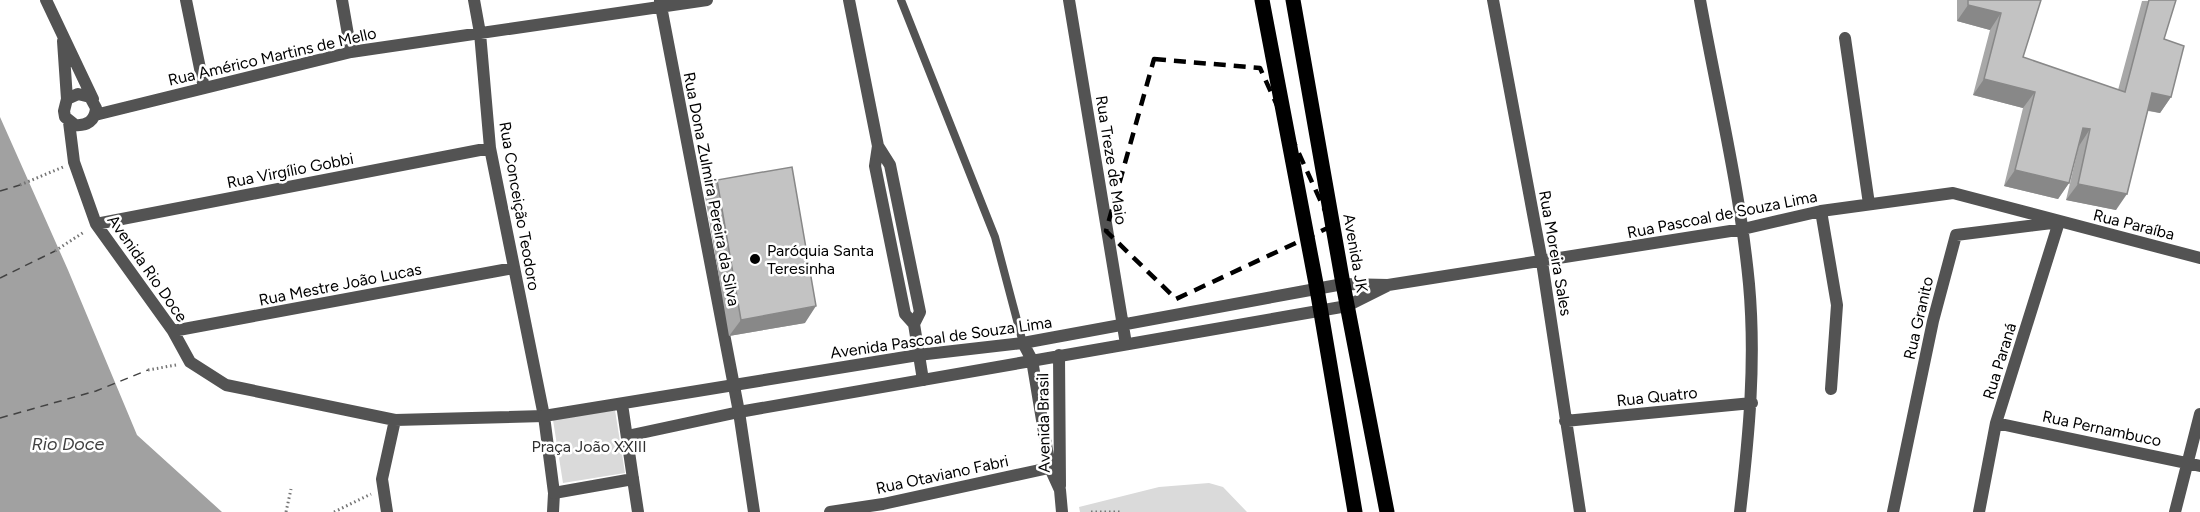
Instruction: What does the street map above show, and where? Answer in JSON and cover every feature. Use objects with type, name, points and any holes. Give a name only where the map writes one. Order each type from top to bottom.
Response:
[{"type":"main road","points":[[1262,0],[1321,311],[1355,512]]},
{"type":"main road","name":"Avenida JK","points":[[1293,0],[1347,306],[1387,512]]},
{"type":"street","name":"Avenida Rio Doce","points":[[46,0],[95,108]]},
{"type":"street","points":[[186,0],[204,88]]},
{"type":"street","points":[[342,0],[351,52]]},
{"type":"street","name":"Rua Conceição Teodoro","points":[[474,0],[480,33],[490,148],[544,416]]},
{"type":"street","name":"Rua Américo Martins de Mello","points":[[95,108],[204,88],[351,52],[660,4],[707,0]]},
{"type":"street","points":[[849,0],[878,146],[890,165],[920,312],[914,324],[923,380]]},
{"type":"street","name":"Rua Treze de Maio","points":[[1069,0],[1126,344]]},
{"type":"street","name":"Rua Moreira Sales","points":[[1493,0],[1542,262],[1580,512]]},
{"type":"street","points":[[1700,0],[1743,229],[1749,287],[1752,403],[1740,512]]},
{"type":"street","name":"Rua Dona Zulmira Pereira da Silva","points":[[660,4],[739,412],[754,512]]},
{"type":"street","points":[[1845,38],[1869,204]]},
{"type":"street","name":"Avenida Rio Doce","points":[[63,41],[67,99],[64,111],[69,122],[74,162],[96,224],[173,332],[190,362]]},
{"type":"street","points":[[67,99],[72,95],[85,94],[95,108],[87,124],[75,125],[69,122]]},
{"type":"street","name":"Rua Virgílio Gobbi","points":[[96,224],[490,148]]},
{"type":"street","name":"Rua Pascoal de Souza Lima","points":[[1343,284],[1388,285],[1743,229],[1821,211],[1953,193],[2059,222]]},
{"type":"street","points":[[1821,211],[1838,304],[1831,389]]},
{"type":"street","name":"Rua Paraíba","points":[[2059,222],[2200,258]]},
{"type":"street","name":"Rua Paraná","points":[[1979,512],[1996,423],[2059,222]]},
{"type":"street","name":"Rua Granito","points":[[1893,512],[1934,321],[1956,235],[2059,222]]},
{"type":"street","name":"Rua Mestre João Lucas","points":[[173,332],[513,268]]},
{"type":"street","name":"Avenida Pascoal de Souza Lima","points":[[544,416],[918,355],[1023,343],[1343,284]]},
{"type":"street","name":"Rua Pascoal de Souza Lima","points":[[1347,306],[1388,285]]},
{"type":"street","points":[[627,436],[739,412],[1347,306]]},
{"type":"street","points":[[1023,343],[1032,360],[1060,490],[1062,512]]},
{"type":"street","name":"Avenida Brasil","points":[[1055,467],[1059,355]]},
{"type":"street","points":[[190,362],[226,385],[395,420],[544,416],[555,493],[553,512]]},
{"type":"street","name":"Rua Quatro","points":[[1565,422],[1752,403]]},
{"type":"street","points":[[622,404],[638,512]]},
{"type":"street","points":[[2175,512],[2200,414]]},
{"type":"street","points":[[387,512],[382,479],[395,420]]},
{"type":"street","name":"Rua Pernambuco","points":[[1996,423],[2200,466]]},
{"type":"street","name":"Rua Otaviano Fabri","points":[[830,512],[883,508],[1055,467]]},
{"type":"street","points":[[555,493],[633,479]]},
{"type":"lane","points":[[901,0],[995,237],[1023,343]]},
{"type":"path","points":[[21,185],[74,162]]},
{"type":"path","points":[[55,251],[96,224]]},
{"type":"path","points":[[148,370],[190,362]]},
{"type":"path","points":[[334,512],[384,488]]},
{"type":"path","points":[[286,512],[291,489]]},
{"type":"path","points":[[1090,512],[1121,512]]},
{"type":"highlighted area","points":[[1154,59],[1260,68],[1332,226],[1176,299],[1106,231]]},
{"type":"green space","name":"Praça João XXIII","points":[[615,410],[625,473],[563,483],[553,420]]},
{"type":"green space","points":[[1209,483],[1223,487],[1247,512],[1080,512],[1079,507],[1159,487]]},
{"type":"water","name":"Rio Doce","points":[[0,117],[68,270],[137,435],[222,512],[0,512]]},
{"type":"building","points":[[1968,0],[2041,0],[2023,57],[2125,92],[2149,0],[2176,0],[2164,39],[2184,46],[2171,97],[2152,93],[2127,194],[2078,184],[2090,129],[2083,128],[2069,183],[2015,170],[2035,92],[1984,79],[2001,13],[1968,5]]},
{"type":"building","name":"Paróquia Santa Teresinha","points":[[792,167],[816,306],[741,320],[717,180]]},
{"type":"ferry route","points":[[0,191],[20,185]]},
{"type":"ferry route","points":[[0,278],[55,251]]},
{"type":"ferry route","points":[[0,418],[96,391],[148,370]]},
{"type":"place","name":"Paróquia Santa Teresinha","points":[[755,259]]}]
